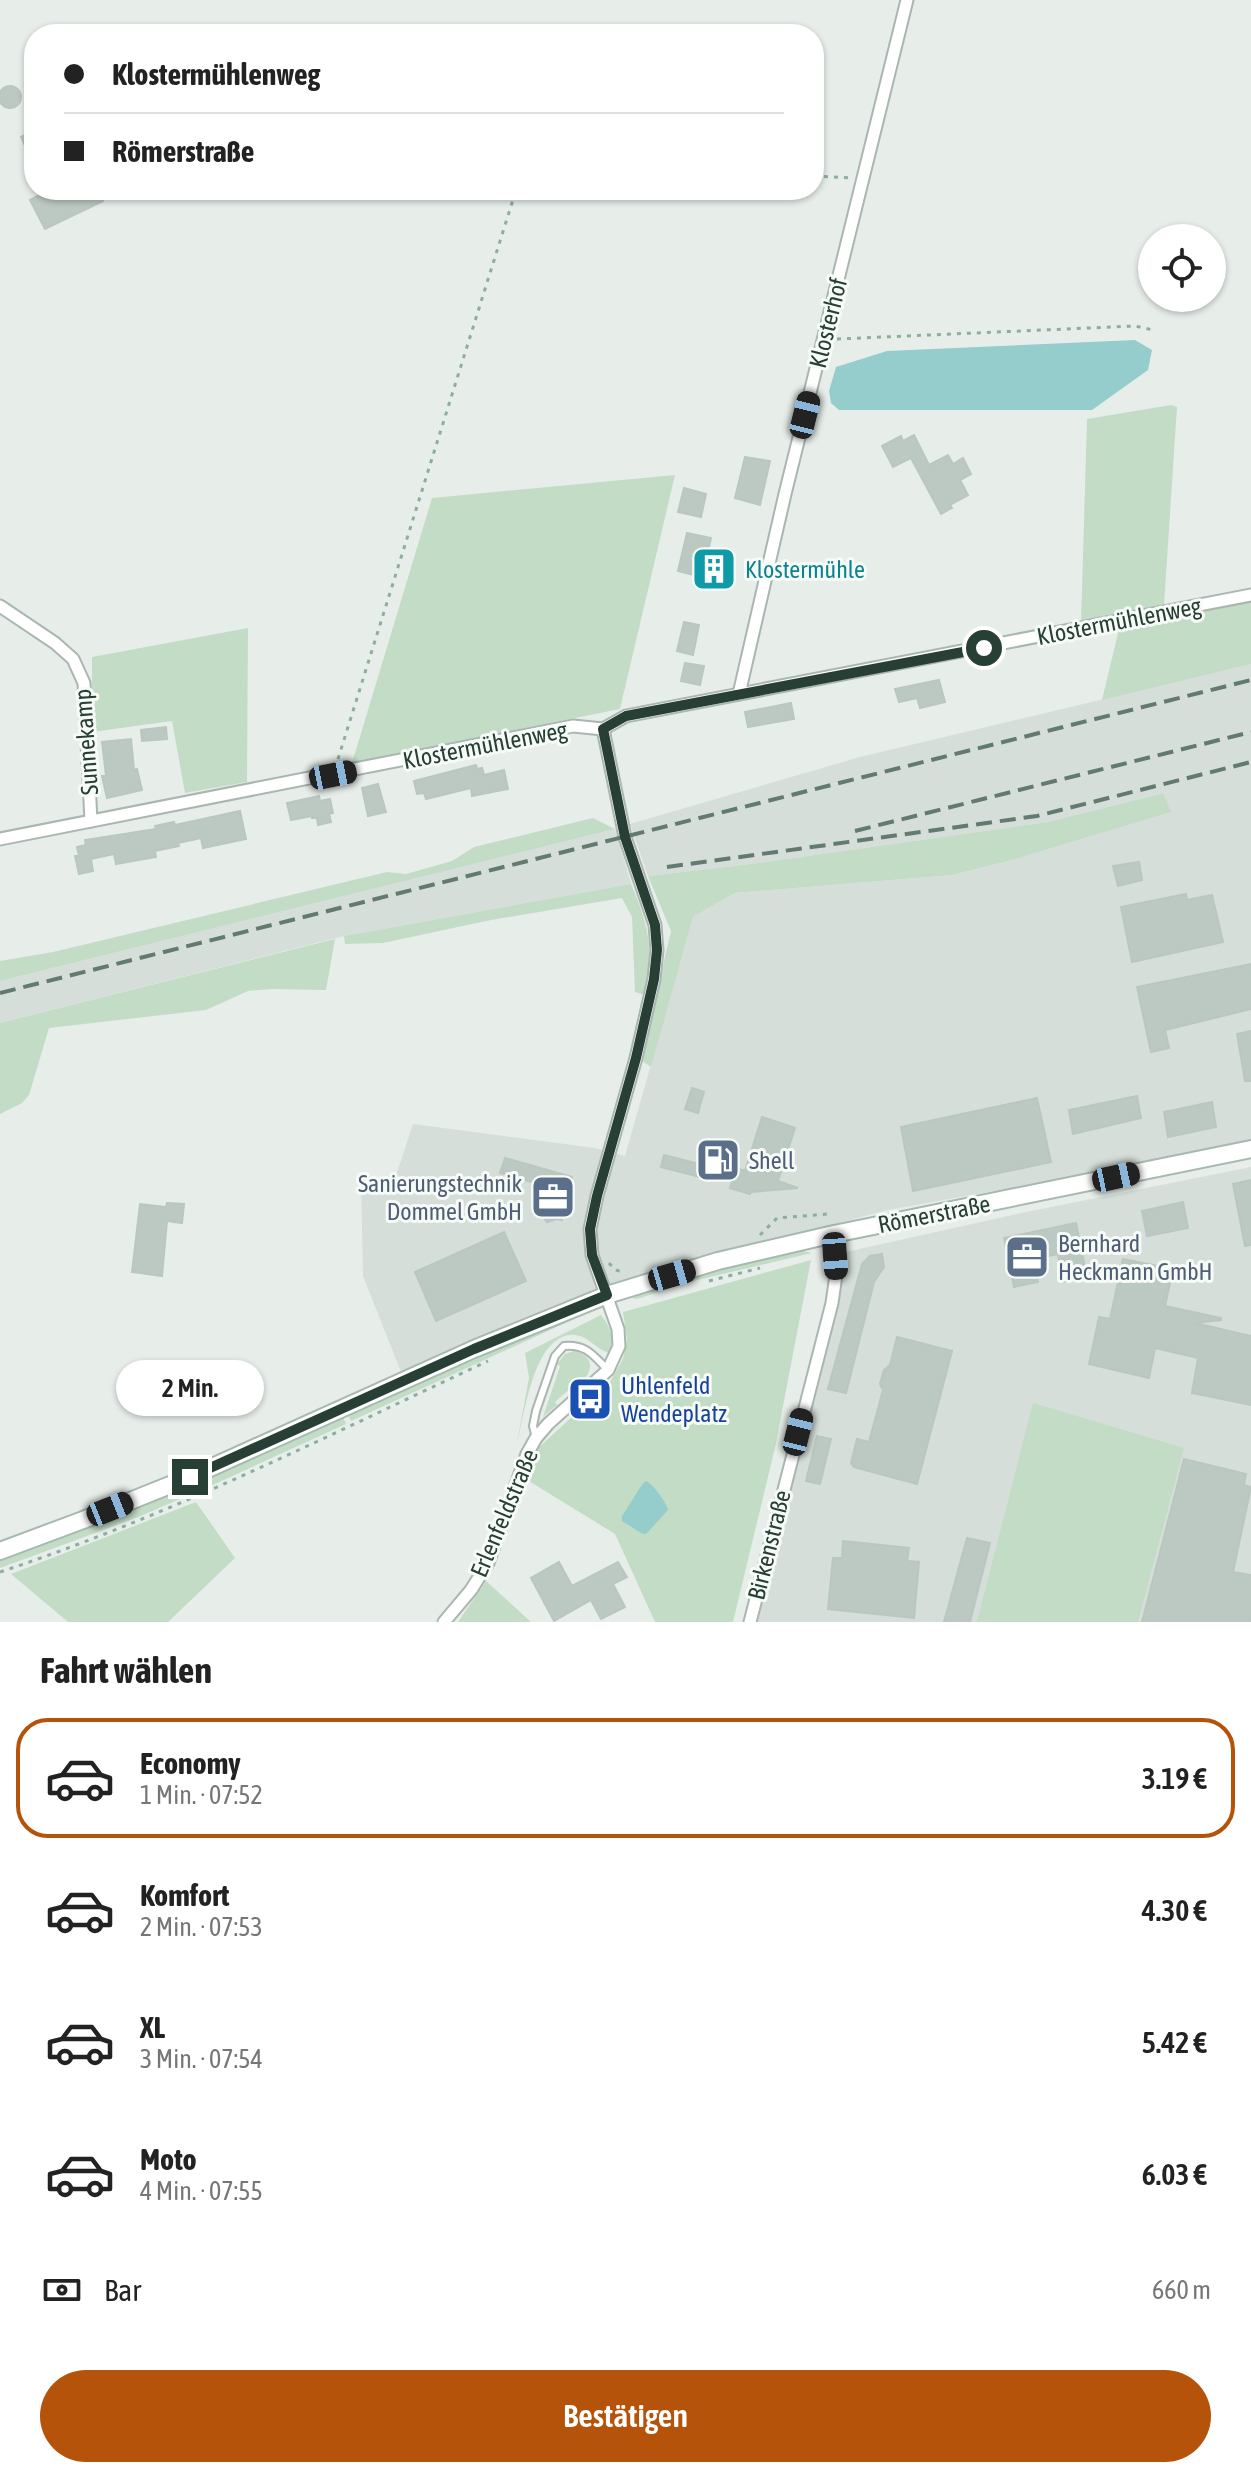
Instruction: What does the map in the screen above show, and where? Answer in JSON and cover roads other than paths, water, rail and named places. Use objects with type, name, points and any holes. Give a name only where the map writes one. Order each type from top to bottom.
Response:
[{"type":"main road","name":"Römerstraße","points":[[0,1551],[190,1477],[474,1349],[607,1295],[718,1261],[834,1234],[1251,1149]]},
{"type":"street","name":"Klosterhof","points":[[739,694],[907,0]]},
{"type":"street","name":"Klostermühlenweg","points":[[0,839],[573,726],[603,729],[626,716],[1251,595]]},
{"type":"street","name":"Sunnekamp","points":[[0,606],[73,659],[84,683],[91,821]]},
{"type":"street","points":[[603,729],[625,837],[655,925],[657,950],[654,979],[639,1045],[590,1229],[592,1255],[618,1329],[619,1346],[608,1370]]},
{"type":"street","name":"Birkenstraße","points":[[750,1622],[832,1303],[836,1275],[834,1234]]},
{"type":"street","name":"Erlenfeldstraße","points":[[444,1622],[471,1590],[488,1563],[527,1454],[536,1438],[608,1370]]},
{"type":"lane","points":[[536,1438],[533,1426],[536,1411],[555,1356],[564,1346],[577,1345],[590,1352],[608,1370]]},
{"type":"water","points":[[1135,340],[1152,350],[1148,370],[1092,410],[839,410],[831,403],[829,391],[836,367],[887,351]]},
{"type":"water","points":[[646,1481],[659,1494],[668,1510],[646,1534],[622,1521],[622,1516]]},
{"type":"railway","points":[[0,993],[1251,680]]},
{"type":"railway","points":[[855,831],[1251,732]]},
{"type":"railway","points":[[667,867],[1037,816],[1251,762]]},
{"type":"place","name":"Klostermühle","points":[[714,569]]},
{"type":"place","name":"Shell","points":[[718,1160]]},
{"type":"place","name":"Sanierungstechnik Dommel GmbH","points":[[553,1197]]},
{"type":"place","name":"Bernhard Heckmann GmbH","points":[[1027,1257]]},
{"type":"place","name":"Uhlenfeld Wendeplatz","points":[[590,1399]]}]
